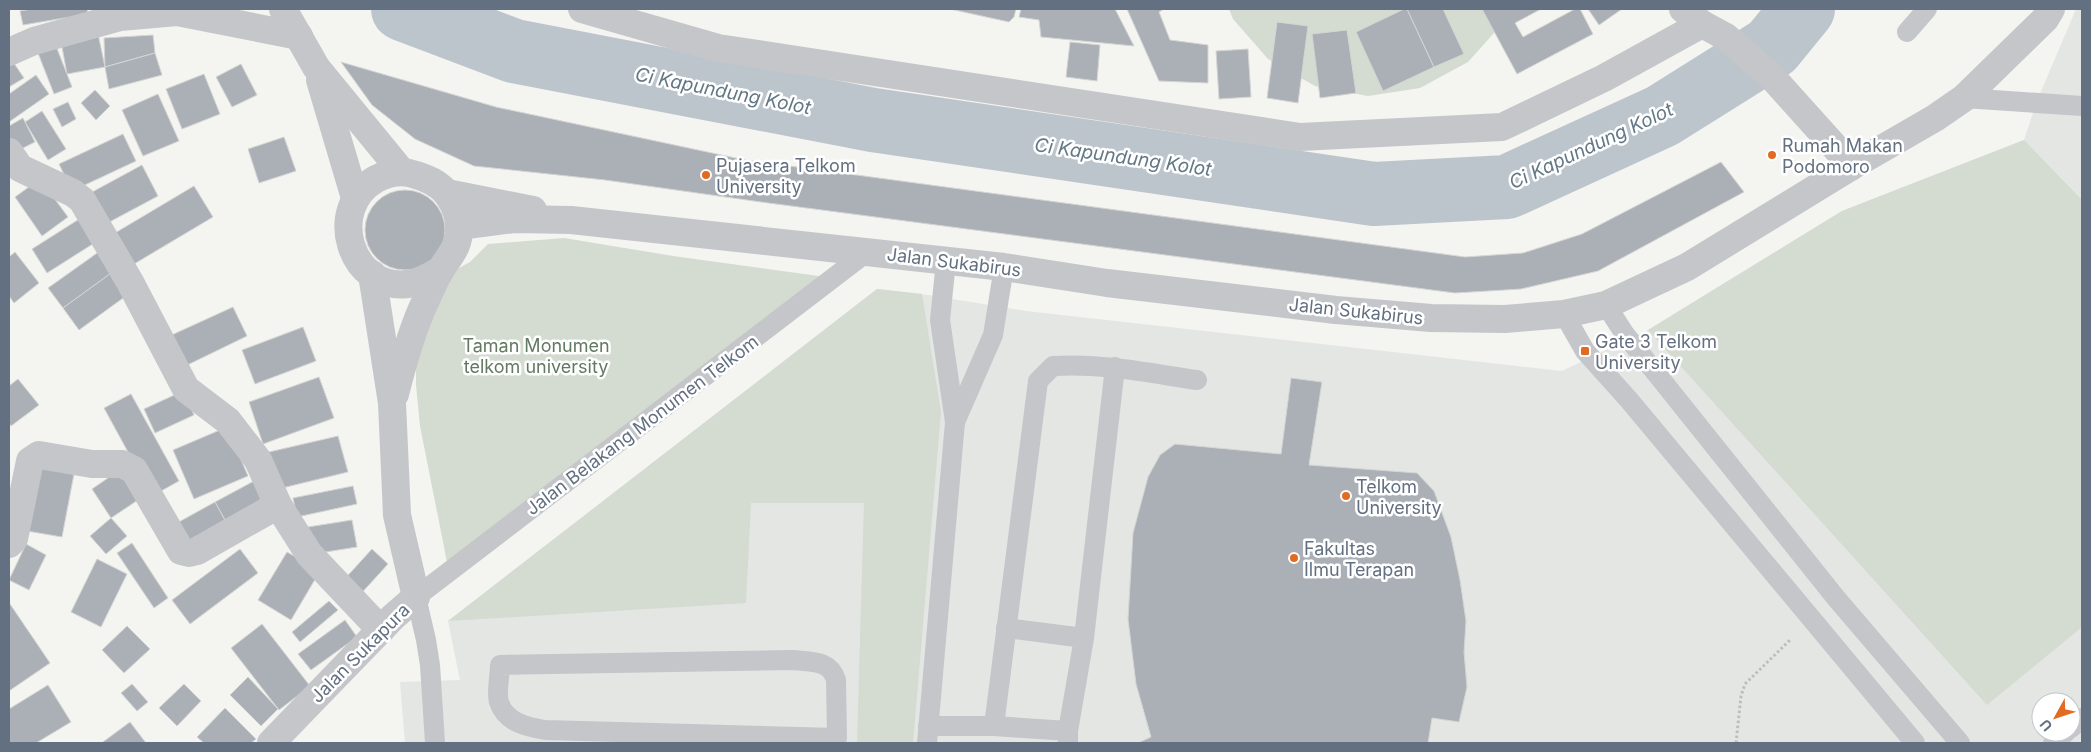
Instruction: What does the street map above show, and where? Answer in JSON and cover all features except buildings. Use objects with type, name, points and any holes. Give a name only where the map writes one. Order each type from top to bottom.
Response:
[{"type":"street","points":[[283,9],[316,67],[402,172]]},
{"type":"street","points":[[582,9],[718,48],[1300,137],[1502,127],[1604,78],[1692,16],[1726,37],[1772,77],[1852,166]]},
{"type":"street","name":"Jalan Sukabirus","points":[[460,226],[514,218],[571,220],[1004,267],[1106,283],[1336,310],[1430,318],[1505,319],[1564,314],[1606,305],[1687,268],[1852,166],[1935,118],[1964,98],[2045,19],[2051,9]]},
{"type":"street","points":[[9,52],[34,41],[120,17],[177,12],[299,36]]},
{"type":"street","points":[[316,67],[355,198]]},
{"type":"street","points":[[9,152],[20,168],[74,193],[82,200],[130,282],[186,389],[228,421],[258,460],[278,505],[308,554],[381,630]]},
{"type":"street","points":[[402,172],[427,177],[447,193],[456,208],[460,226],[454,251],[439,272],[424,280],[406,284],[388,282],[372,274],[357,259],[349,240],[348,218],[355,198],[368,184],[384,175],[402,172]]},
{"type":"street","name":"Jalan Sukabirus","points":[[447,193],[512,205],[571,220]]},
{"type":"street","name":"Jalan Sukapura","points":[[392,403],[420,313],[439,272]]},
{"type":"street","name":"Jalan Sukapura","points":[[271,743],[381,630],[416,597],[397,515],[392,403],[372,274]]},
{"type":"street","points":[[9,544],[14,538],[30,461],[39,455],[92,464],[129,466],[134,470],[181,551],[189,553],[197,551],[278,505]]},
{"type":"lane","points":[[1907,32],[1927,9]]},
{"type":"lane","points":[[1964,98],[2082,106]]},
{"type":"lane","name":"Jalan Belakang Monumen Telkom","points":[[416,597],[867,252]]},
{"type":"lane","points":[[946,261],[940,320],[955,422],[928,735],[994,726],[1068,737],[1084,638],[1114,367]]},
{"type":"lane","points":[[955,422],[993,336],[1004,267]]},
{"type":"lane","points":[[1606,305],[1624,333],[1836,598],[1960,743]]},
{"type":"lane","points":[[1564,314],[1585,351],[1638,410],[1915,743]]},
{"type":"lane","points":[[994,726],[1038,381],[1053,366],[1077,364],[1114,367],[1197,380]]},
{"type":"lane","points":[[416,597],[430,665],[435,743]]},
{"type":"lane","points":[[1006,628],[1084,638]]},
{"type":"lane","points":[[793,660],[823,663],[833,672],[836,680],[837,741],[545,730],[524,726],[507,714],[499,701],[500,665],[793,660]]},
{"type":"path","points":[[1736,743],[1741,696],[1745,684],[1811,620]]},
{"type":"shaded area","name":"Telkom University","points":[[2076,9],[2082,9],[2082,743],[405,743],[400,682],[460,680],[448,621],[877,289],[922,294],[1026,311],[1562,371],[1648,330],[1842,211],[2024,140],[2037,101]]},
{"type":"green space","points":[[1229,9],[1509,9],[1503,23],[1468,62],[1420,88],[1368,96],[1315,86],[1268,59],[1233,19]]},
{"type":"green space","points":[[2024,140],[2082,200],[2082,627],[1987,705],[1648,330],[1842,211]]},
{"type":"green space","name":"Taman Monumen telkom university","points":[[564,238],[673,256],[826,277],[448,567],[420,426],[416,385],[416,347],[448,274],[470,262],[488,244]]},
{"type":"green space","points":[[877,289],[922,294],[941,412],[913,743],[857,743],[864,503],[751,503],[746,603],[448,621]]},
{"type":"waterway","name":"Ci Kapundung Kolot","points":[[403,9],[514,51],[873,120],[1374,194],[1507,187],[1662,116],[1772,47],[1803,9]]},
{"type":"place","name":"Rumah Makan Podomoro","points":[[1772,155]]},
{"type":"place","name":"Pujasera Telkom University","points":[[706,175]]},
{"type":"place","name":"Gate 3 Telkom University","points":[[1585,351]]},
{"type":"place","name":"Telkom University","points":[[1346,496]]},
{"type":"place","name":"Fakultas Ilmu Terapan","points":[[1294,558]]}]
